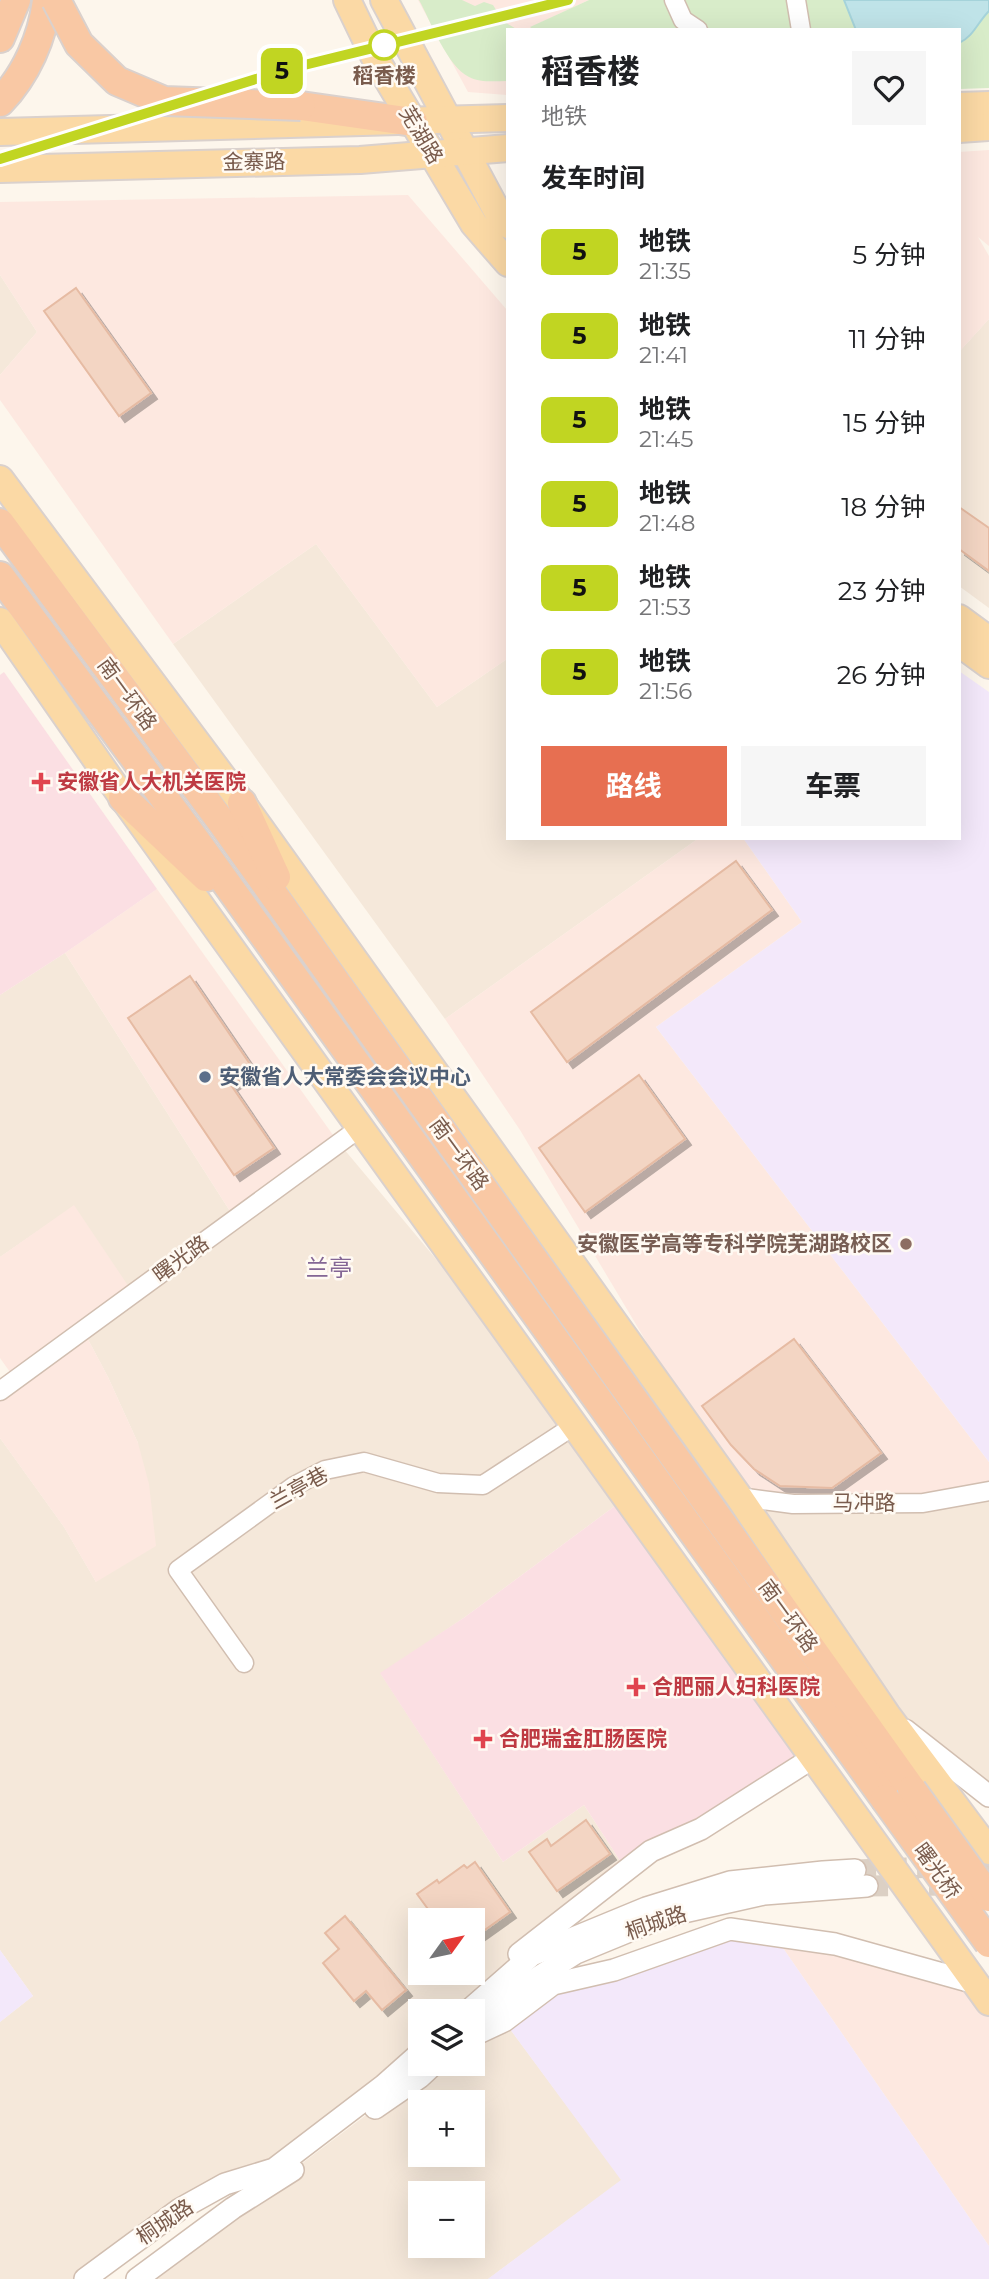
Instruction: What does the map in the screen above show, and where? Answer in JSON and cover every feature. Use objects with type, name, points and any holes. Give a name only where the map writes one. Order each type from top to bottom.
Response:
[{"type":"highway","points":[[0,38],[16,0]]},
{"type":"highway","points":[[0,102],[32,55],[45,21],[47,0]]},
{"type":"highway","points":[[56,0],[79,44],[117,81],[164,101],[301,106],[414,122]]},
{"type":"highway","name":"南一环路","points":[[0,523],[223,824],[912,1790]]},
{"type":"highway","name":"南一环路","points":[[0,576],[196,841],[885,1799]]},
{"type":"highway","points":[[123,798],[256,925]]},
{"type":"highway","points":[[242,803],[301,934]]},
{"type":"highway","name":"曙光桥","points":[[912,1790],[989,1897]]},
{"type":"highway","name":"曙光桥","points":[[885,1799],[989,1943]]},
{"type":"main road","name":"芜湖路","points":[[347,0],[375,58],[474,224],[506,261]]},
{"type":"main road","name":"芜湖路","points":[[384,0],[464,152],[506,223]]},
{"type":"main road","points":[[961,106],[989,105]]},
{"type":"main road","name":"金寨路","points":[[0,132],[506,118]]},
{"type":"main road","points":[[961,128],[989,127]]},
{"type":"main road","name":"金寨路","points":[[0,169],[360,160],[506,148]]},
{"type":"main road","points":[[0,479],[242,803],[739,1497],[887,1715],[989,1851]]},
{"type":"main road","points":[[961,619],[989,640]]},
{"type":"main road","points":[[0,621],[123,798],[982,1993]]},
{"type":"main road","points":[[961,644],[989,665]]},
{"type":"street","points":[[674,0],[683,20],[695,28]]},
{"type":"street","points":[[796,0],[801,28]]},
{"type":"street","name":"曙光路","points":[[0,1391],[361,1127]]},
{"type":"street","name":"兰亭巷","points":[[244,1663],[178,1570],[294,1486],[325,1470],[364,1462],[438,1482],[482,1485],[575,1425]]},
{"type":"street","name":"马冲路","points":[[739,1497],[793,1504],[923,1503],[989,1491]]},
{"type":"street","points":[[887,1715],[989,1796]]},
{"type":"street","points":[[503,1980],[519,1953],[651,1851],[701,1829],[814,1757]]},
{"type":"street","name":"桐城路","points":[[482,1999],[532,1955],[646,1908],[730,1882],[823,1872],[861,1878],[764,1894],[666,1916],[576,1952],[512,1994],[485,2018]]},
{"type":"street","points":[[485,2030],[504,2021],[553,1984],[614,1970],[730,1929],[835,1944],[908,1965],[982,1993]]},
{"type":"street","name":"桐城路","points":[[85,2279],[180,2209],[225,2184],[274,2169],[408,2063]]},
{"type":"street","name":"桐城路","points":[[137,2279],[233,2208],[284,2177],[421,2076]]},
{"type":"shaded area","points":[[418,0],[589,0],[532,28],[506,28],[506,95],[468,92]]},
{"type":"shaded area","points":[[989,150],[989,246],[978,237],[989,256],[989,319],[961,350],[961,152]]},
{"type":"shaded area","points":[[408,195],[506,309],[506,660],[437,707],[316,544],[173,644],[0,400],[0,375],[37,332],[0,275],[0,202]]},
{"type":"shaded area","points":[[0,275],[37,332],[0,375]]},
{"type":"shaded area","points":[[989,319],[989,608],[961,587],[961,350]]},
{"type":"shaded area","points":[[316,544],[437,707],[506,660],[506,840],[696,840],[445,1019],[173,644]]},
{"type":"shaded area","name":"安徽省人大机关医院","points":[[4,672],[157,889],[0,995],[0,675]]},
{"type":"shaded area","name":"安徽医学高等专科学院芜湖路校区","points":[[961,672],[989,692],[989,1462],[656,1027],[802,922],[744,840],[961,840]]},
{"type":"shaded area","points":[[696,840],[744,840],[802,922],[656,1027],[989,1462],[989,1491],[923,1503],[739,1497],[520,1130],[445,1019]]},
{"type":"shaded area","points":[[157,889],[338,1142],[235,1219],[65,953]]},
{"type":"shaded area","points":[[65,953],[235,1219],[338,1142],[575,1425],[627,1497],[465,1617],[381,1674],[503,1862],[584,1805],[626,1870],[481,1999],[408,1999],[408,2063],[274,2169],[225,2184],[85,2279],[0,2279],[0,2022],[33,1996],[0,1950],[0,1438],[64,1527],[96,1582],[138,1443],[83,1330],[74,1206],[0,1257],[0,995]]},
{"type":"shaded area","points":[[74,1205],[133,1293],[83,1330],[138,1443],[149,1484],[156,1546],[96,1582],[64,1527],[0,1438],[0,1391],[15,1379],[0,1358],[0,1257]]},
{"type":"shaded area","points":[[989,1491],[989,1796],[887,1715],[739,1497]]},
{"type":"shaded area","name":"合肥丽人妇科医院","points":[[627,1497],[814,1757],[626,1870],[584,1805],[503,1862],[380,1673],[465,1617]]},
{"type":"shaded area","points":[[730,1929],[774,1935],[989,2246],[989,2279],[488,2279],[621,2180],[504,2021],[553,1984]]},
{"type":"shaded area","points":[[774,1935],[908,1965],[989,2002],[989,2246]]},
{"type":"shaded area","points":[[0,1950],[33,1996],[0,2022]]},
{"type":"shaded area","points":[[504,2021],[622,2180],[488,2279],[137,2279],[284,2177],[418,2076],[485,2076],[485,2030]]},
{"type":"green space","points":[[419,0],[462,0],[475,6],[484,2],[493,5],[503,21],[515,28],[506,28],[506,81],[469,77],[447,54]]},
{"type":"green space","points":[[589,0],[989,0],[989,88],[961,89],[961,28],[530,27]]},
{"type":"water","points":[[844,0],[989,0],[989,11],[972,33],[961,42],[961,28],[855,28]]},
{"type":"building","points":[[76,288],[151,393],[119,416],[44,311]]},
{"type":"building","points":[[961,508],[989,528],[989,571],[961,550]]},
{"type":"building","points":[[736,861],[772,910],[567,1062],[531,1012]]},
{"type":"building","name":"安徽省人大常委会会议中心","points":[[190,976],[254,1070],[231,1085],[274,1148],[234,1175],[128,1018]]},
{"type":"building","points":[[639,1075],[685,1139],[585,1212],[539,1148]]},
{"type":"building","points":[[794,1339],[881,1453],[832,1488],[780,1486],[754,1469],[731,1445],[702,1406]]},
{"type":"building","points":[[586,1820],[610,1854],[557,1891],[529,1852],[547,1839],[551,1846]]},
{"type":"building","points":[[475,1862],[510,1912],[485,1930],[485,1908],[427,1908],[417,1894],[437,1880],[439,1883],[464,1865],[467,1868]]},
{"type":"building","points":[[345,1916],[406,1990],[382,2010],[366,1991],[354,2001],[323,1963],[339,1949],[325,1933]]},
{"type":"tunnel","points":[[855,1870],[989,1865]]},
{"type":"tunnel","points":[[867,1886],[959,1885]]},
{"type":"metro line","name":"5","points":[[0,159],[288,69],[568,0]]},
{"type":"place","name":"稻香楼","points":[[384,45]]},
{"type":"place","name":"安徽省人大机关医院","points":[[41,782]]},
{"type":"place","name":"安徽省人大常委会会议中心","points":[[205,1077]]},
{"type":"place","name":"安徽医学高等专科学院芜湖路校区","points":[[906,1244]]},
{"type":"place","name":"合肥丽人妇科医院","points":[[636,1687]]},
{"type":"place","name":"合肥瑞金肛肠医院","points":[[483,1739]]},
{"type":"district","name":"兰亭","points":[[329,1268]]}]
